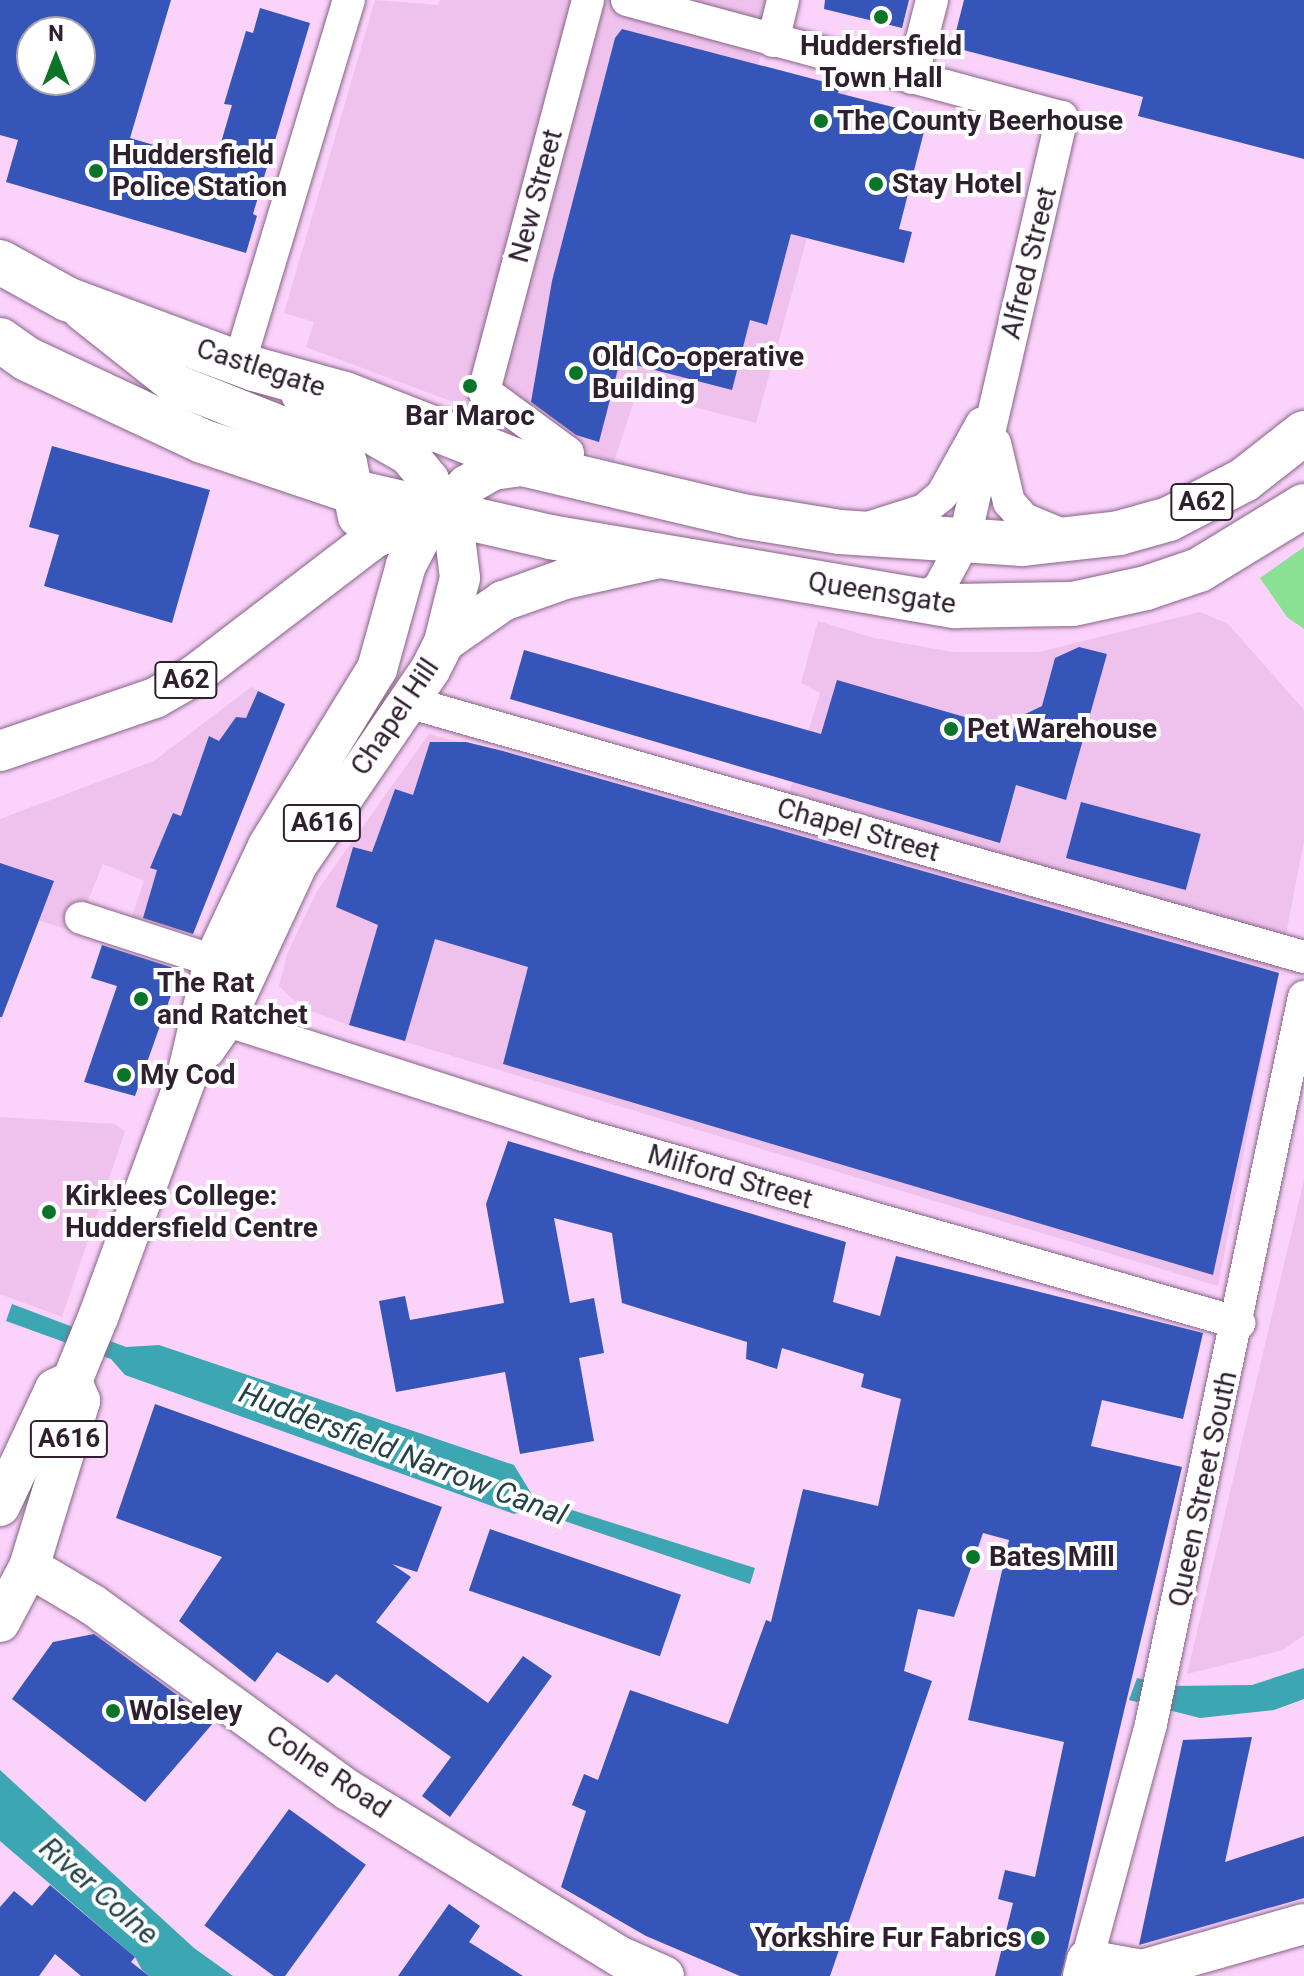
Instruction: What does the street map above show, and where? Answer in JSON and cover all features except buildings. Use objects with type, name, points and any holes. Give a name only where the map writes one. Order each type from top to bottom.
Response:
[{"type":"highway","name":"Castlegate","points":[[0,262],[67,299],[246,367],[345,394],[527,465]]},
{"type":"highway","name":"A62","points":[[0,340],[27,359],[125,407],[202,441],[302,475],[357,528],[443,513]]},
{"type":"highway","name":"Queensgate","points":[[527,465],[742,516],[840,532],[964,542],[1084,540],[1169,519],[1244,480],[1304,433]]},
{"type":"highway","name":"Queensgate","points":[[443,513],[660,558],[918,601],[1011,609],[1100,600],[1199,570],[1300,513]]},
{"type":"main road","name":"A62","points":[[0,751],[155,698],[181,683],[357,528],[347,463],[328,445],[175,384],[67,299]]},
{"type":"main road","name":"Chapel Hill","points":[[187,1076],[225,1020],[297,865],[328,812],[411,703],[444,642],[460,578],[456,543],[429,480],[399,448],[246,367]]},
{"type":"main road","name":"Chapel Hill","points":[[0,1622],[14,1573],[80,1401],[73,1380],[187,1076],[214,961],[268,846],[377,669],[406,565],[420,539],[467,485],[493,470],[527,465]]},
{"type":"main road","points":[[357,528],[390,565],[397,603]]},
{"type":"main road","name":"A616","points":[[444,642],[503,601],[565,579],[660,558]]},
{"type":"main road","name":"Chapel Hill","points":[[0,1506],[55,1389],[73,1380]]},
{"type":"main road","name":"Colne Road","points":[[14,1573],[93,1605],[348,1790],[621,1957],[664,1976]]},
{"type":"main road","points":[[1085,1968],[1142,1970],[1304,1924]]},
{"type":"street","points":[[246,367],[349,0]]},
{"type":"street","name":"New Street","points":[[467,442],[484,391],[588,0]]},
{"type":"street","points":[[627,0],[690,20],[912,78],[932,0]]},
{"type":"street","points":[[773,41],[783,0]]},
{"type":"street","name":"Alfred Street","points":[[912,78],[1055,112],[1064,126],[995,401],[964,542],[939,588],[918,601]]},
{"type":"street","points":[[484,391],[568,453]]},
{"type":"street","name":"Alfred Street","points":[[840,532],[890,524],[933,503],[995,401]]},
{"type":"street","name":"Alfred Street","points":[[995,401],[996,453],[1009,502],[1024,519],[1049,534],[1084,540]]},
{"type":"street","name":"Chapel Street","points":[[411,703],[1304,957]]},
{"type":"street","points":[[81,918],[214,961]]},
{"type":"street","name":"Queen Street South","points":[[1085,1968],[1163,1673],[1239,1323],[1304,997]]},
{"type":"street","name":"Milford Street","points":[[225,1020],[580,1134],[1239,1323]]},
{"type":"shaded area","points":[[375,0],[438,5],[440,0],[774,0],[758,65],[848,89],[756,423],[637,392],[614,462],[306,347],[314,322],[284,313]]},
{"type":"shaded area","points":[[1200,612],[1228,624],[1304,710],[1304,841],[1218,1286],[349,1025],[301,1007],[279,986],[287,954],[317,891],[429,734],[779,826],[820,693],[801,683],[818,621],[874,638],[953,652],[1039,652]]},
{"type":"shaded area","points":[[251,687],[285,704],[192,935],[132,916],[144,881],[103,864],[75,932],[38,920],[0,1023],[0,819],[154,761]]},
{"type":"shaded area","name":"Kirklees College: Huddersfield Centre","points":[[0,1117],[114,1124],[125,1131],[62,1317],[0,1294]]},
{"type":"shaded area","points":[[1304,1180],[1304,1635],[1283,1650],[1187,1674]]},
{"type":"green space","points":[[1304,547],[1304,629],[1287,617],[1260,578]]},
{"type":"water","name":"Huddersfield Narrow Canal","points":[[12,1304],[126,1347],[159,1345],[514,1465],[534,1498],[755,1568],[750,1584],[529,1509],[514,1514],[125,1375],[111,1359],[6,1321]]},
{"type":"water","points":[[1304,1668],[1304,1699],[1274,1710],[1200,1718],[1129,1700],[1137,1678],[1171,1686],[1252,1685]]},
{"type":"water","name":"River Colne","points":[[0,1770],[194,1948],[233,1976],[149,1976],[142,1970],[135,1957],[0,1841]]},
{"type":"place","name":"Huddersfield Town Hall","points":[[881,17]]},
{"type":"place","name":"The County Beerhouse","points":[[821,121]]},
{"type":"place","name":"Huddersfield Police Station","points":[[96,171]]},
{"type":"place","name":"Stay Hotel","points":[[876,184]]},
{"type":"place","name":"Old Co-operative Building","points":[[576,373]]},
{"type":"place","name":"Bar Maroc","points":[[470,386]]},
{"type":"place","name":"Pet Warehouse","points":[[951,729]]},
{"type":"place","name":"The Rat and Ratchet","points":[[141,999]]},
{"type":"place","name":"My Cod","points":[[124,1075]]},
{"type":"place","name":"Kirklees College: Huddersfield Centre","points":[[49,1212]]},
{"type":"place","name":"Bates Mill","points":[[973,1557]]},
{"type":"place","name":"Wolseley","points":[[113,1711]]},
{"type":"place","name":"Yorkshire Fur Fabrics","points":[[1038,1938]]}]
